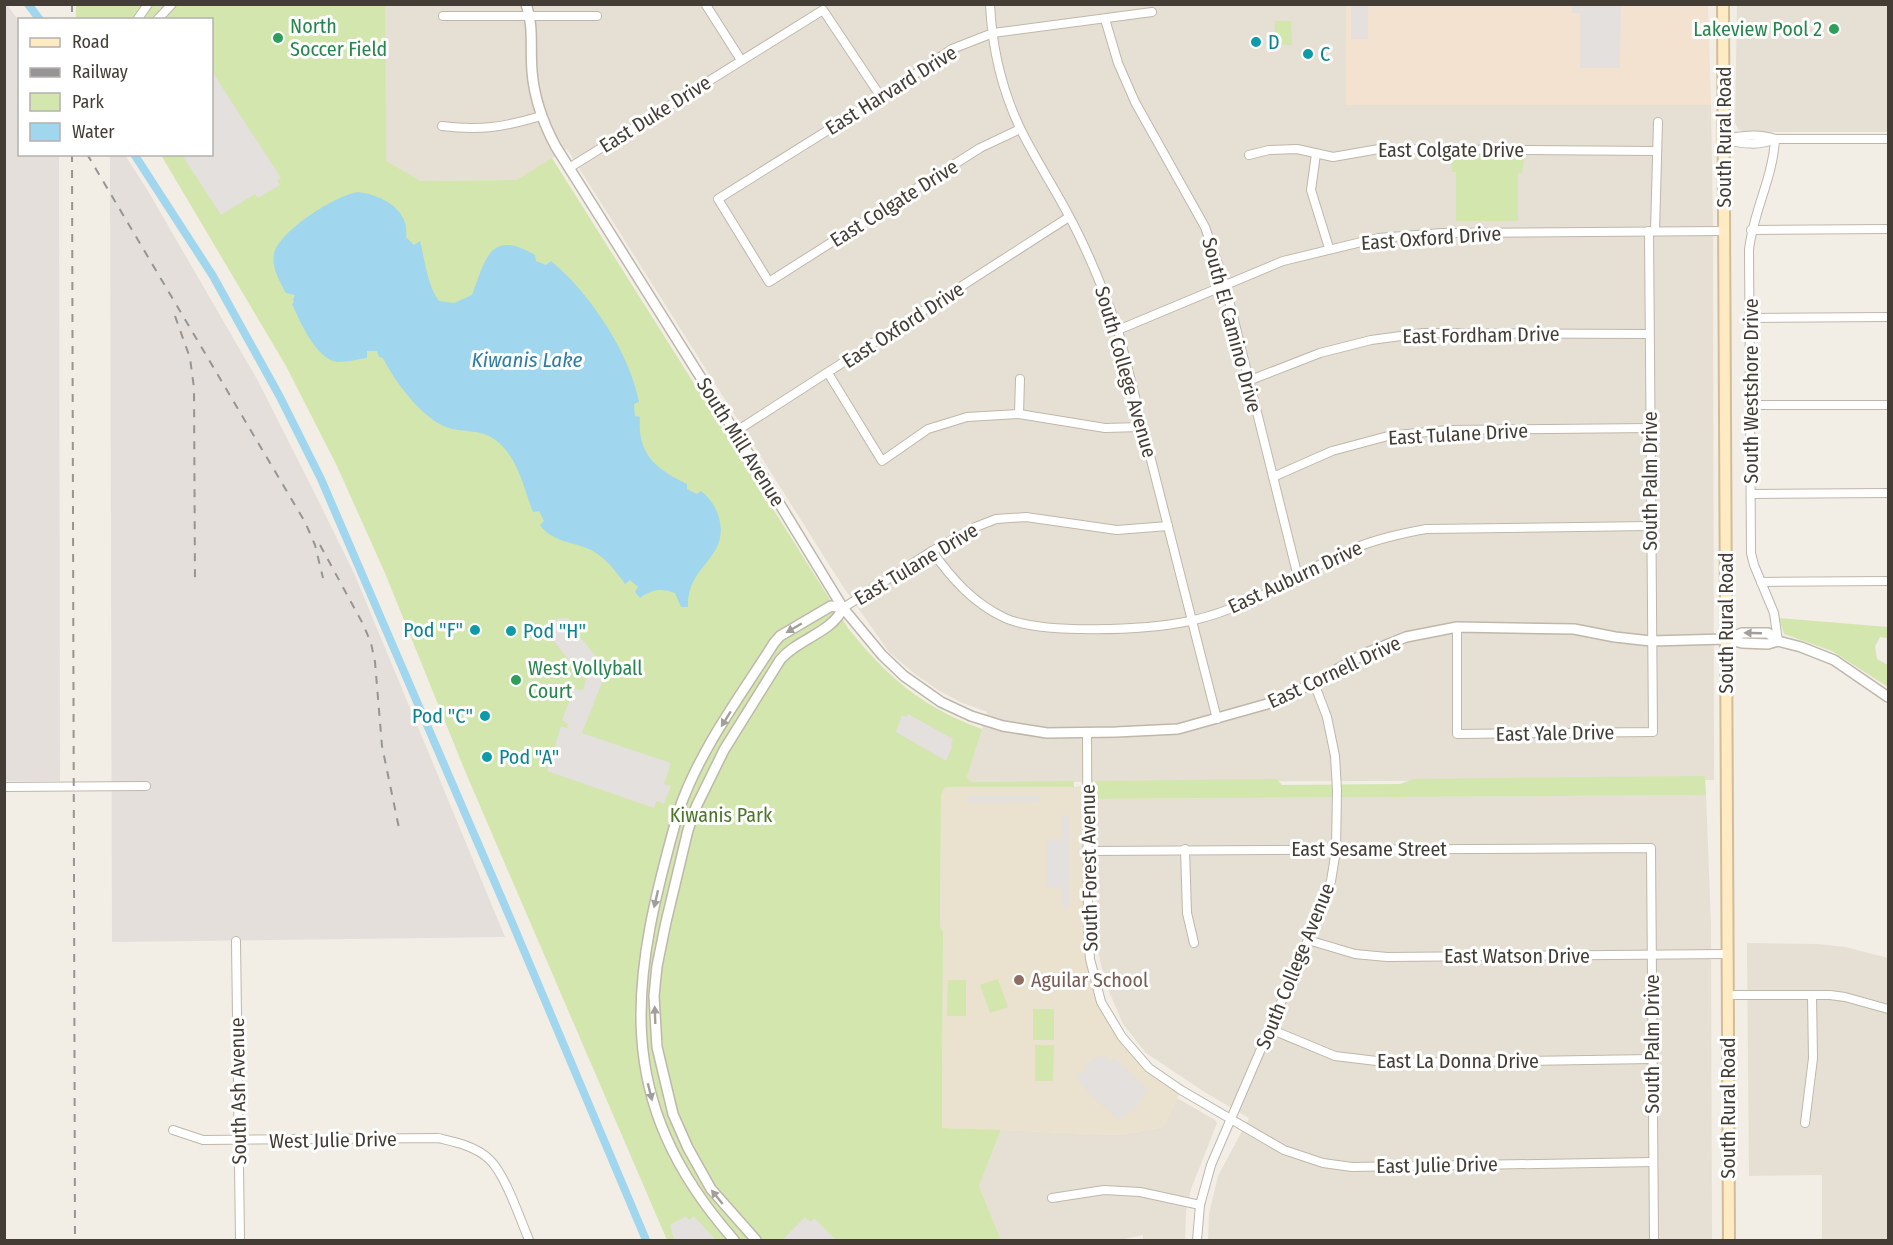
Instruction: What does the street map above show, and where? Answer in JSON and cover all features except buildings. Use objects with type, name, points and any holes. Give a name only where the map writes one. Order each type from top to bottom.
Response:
[{"type":"main road","name":"South Rural Road","points":[[1723,4],[1729,1240]]},
{"type":"street","points":[[138,18],[148,4]]},
{"type":"street","points":[[159,18],[172,4]]},
{"type":"street","name":"South Mill Avenue","points":[[526,4],[531,16]]},
{"type":"street","name":"South Mill Avenue","points":[[535,4],[531,16],[532,72],[541,116],[569,168],[843,608],[867,639],[891,664],[941,702],[971,716],[1003,726],[1035,732],[1087,733]]},
{"type":"street","name":"South College Avenue","points":[[990,4],[993,33],[1004,88],[1020,129],[1096,270],[1118,330],[1217,719]]},
{"type":"street","points":[[706,5],[741,60]]},
{"type":"street","name":"East Duke Drive","points":[[569,168],[823,10],[881,97]]},
{"type":"street","name":"East Harvard Drive","points":[[769,282],[718,199],[881,97],[952,49],[993,33],[1152,12]]},
{"type":"street","points":[[443,16],[597,16]]},
{"type":"street","name":"South El Camino Drive","points":[[1105,19],[1118,63],[1136,102],[1205,227],[1225,284],[1298,577]]},
{"type":"street","points":[[442,126],[468,129],[496,128],[541,116]]},
{"type":"street","name":"South Palm Drive","points":[[1653,732],[1649,334],[1658,122]]},
{"type":"street","name":"East Colgate Drive","points":[[769,282],[980,148],[1020,129]]},
{"type":"street","points":[[1724,139],[1743,136],[1766,136],[1775,139],[1888,139]]},
{"type":"street","name":"South Westshore Drive","points":[[1775,139],[1772,164],[1751,230],[1749,250],[1751,553],[1774,613],[1778,641]]},
{"type":"street","name":"East Colgate Drive","points":[[1249,155],[1269,150],[1298,149],[1333,157],[1379,149],[1656,151]]},
{"type":"street","points":[[1316,154],[1311,190],[1329,248]]},
{"type":"street","name":"East Oxford Drive","points":[[735,432],[1069,217]]},
{"type":"street","points":[[1751,230],[1888,229]]},
{"type":"street","name":"East Oxford Drive","points":[[1118,330],[1283,261],[1329,248],[1378,238],[1442,233],[1724,231]]},
{"type":"street","points":[[1751,318],[1888,317]]},
{"type":"street","name":"East Fordham Drive","points":[[1248,381],[1320,353],[1371,340],[1423,333],[1649,334]]},
{"type":"street","points":[[828,373],[882,461],[928,429],[967,417],[1018,414],[1105,428],[1142,427]]},
{"type":"street","points":[[1018,414],[1020,379]]},
{"type":"street","points":[[1751,405],[1888,405]]},
{"type":"street","name":"East Tulane Drive","points":[[1274,477],[1332,451],[1388,436],[1447,430],[1650,428]]},
{"type":"street","points":[[1751,494],[1888,493]]},
{"type":"street","name":"East Tulane Drive","points":[[843,608],[932,550],[973,528],[996,519],[1026,517],[1117,530],[1168,526]]},
{"type":"street","name":"East Auburn Drive","points":[[932,550],[952,579],[977,601],[1006,618],[1044,628],[1149,626],[1191,621],[1253,600],[1360,546],[1393,535],[1426,529],[1650,526]]},
{"type":"street","points":[[1761,582],[1888,581]]},
{"type":"street","points":[[734,1240],[698,1196],[672,1151],[655,1111],[640,1038],[639,1015],[645,951],[672,833],[690,781],[710,744],[774,643],[780,636],[831,606],[843,608],[838,619],[793,646],[780,660],[724,750],[704,787],[688,830],[657,966],[654,996],[657,1047],[669,1101],[688,1148],[711,1189],[756,1240]]},
{"type":"street","points":[[811,618],[819,631]]},
{"type":"street","name":"East Cornell Drive","points":[[1087,733],[1178,729],[1217,719],[1267,704],[1314,683],[1364,654],[1406,637],[1457,627],[1574,629],[1651,641],[1726,639],[1742,633],[1768,633],[1778,641],[1834,660],[1888,698]]},
{"type":"street","name":"East Yale Drive","points":[[1457,627],[1457,734],[1653,732]]},
{"type":"street","name":"South College Avenue","points":[[1197,1240],[1200,1205],[1211,1165],[1308,940],[1331,880],[1336,850],[1335,756],[1327,717],[1314,683]]},
{"type":"street","name":"South Forest Avenue","points":[[1087,733],[1088,930],[1090,959],[1101,1002],[1122,1037],[1149,1068],[1180,1090],[1232,1119]]},
{"type":"street","points":[[690,781],[704,787]]},
{"type":"street","points":[[4,787],[146,786]]},
{"type":"street","name":"South Palm Drive","points":[[1651,848],[1653,1240]]},
{"type":"street","name":"East Sesame Street","points":[[1088,851],[1651,848]]},
{"type":"street","points":[[1185,849],[1187,913],[1194,944]]},
{"type":"street","name":"East Watson Drive","points":[[1308,940],[1355,954],[1387,957],[1727,954]]},
{"type":"street","name":"South Ash Avenue","points":[[236,942],[241,1140],[240,1240]]},
{"type":"street","points":[[1727,995],[1845,997],[1888,1010]]},
{"type":"street","points":[[1805,1123],[1813,1058],[1812,995]]},
{"type":"street","name":"East La Donna Drive","points":[[1270,1029],[1335,1056],[1363,1061],[1393,1063],[1652,1059]]},
{"type":"street","name":"East Julie Drive","points":[[1232,1119],[1284,1150],[1323,1163],[1352,1167],[1653,1162]]},
{"type":"street","name":"West Julie Drive","points":[[173,1130],[203,1140],[438,1138],[473,1148],[490,1160],[503,1181],[529,1240]]},
{"type":"street","points":[[1052,1198],[1104,1190],[1140,1192],[1200,1205]]},
{"type":"shaded area","points":[[4,5],[7,5],[18,20],[18,156],[59,156],[60,781],[5,781]]},
{"type":"shaded area","points":[[385,5],[1346,5],[1347,105],[1711,105],[1714,780],[971,782],[967,777],[987,712],[960,702],[938,690],[889,652],[842,585],[567,149],[518,180],[421,181],[385,161]]},
{"type":"shaded area","points":[[1346,5],[1708,5],[1711,105],[1346,105]]},
{"type":"shaded area","points":[[1351,5],[1368,5],[1368,39],[1351,39]]},
{"type":"shaded area","points":[[1572,5],[1621,5],[1620,68],[1580,68],[1580,13],[1572,13]]},
{"type":"shaded area","points":[[1737,5],[1888,5],[1888,132],[1746,132],[1739,130],[1735,123]]},
{"type":"shaded area","points":[[213,73],[281,178],[277,180],[280,185],[258,198],[255,194],[221,215],[183,156],[213,156]]},
{"type":"shaded area","points":[[110,156],[126,156],[258,381],[354,573],[505,937],[112,942]]},
{"type":"shaded area","points":[[568,618],[576,625],[573,628],[607,670],[582,733],[671,763],[664,784],[671,786],[664,804],[657,801],[654,808],[547,771],[561,726],[567,728],[568,724],[562,720],[574,689],[583,690],[588,671],[579,663],[574,665],[570,662],[544,629],[555,619]]},
{"type":"shaded area","points":[[908,714],[953,739],[946,761],[896,732],[902,715],[906,717]]},
{"type":"shaded area","name":"Aguilar School","points":[[1087,785],[1088,930],[1101,1002],[1149,1068],[1181,1090],[1163,1127],[1118,1135],[942,1128],[943,932],[940,926],[941,795],[944,787],[1074,787]]},
{"type":"shaded area","points":[[1706,795],[1711,925],[1712,1240],[1208,1240],[1209,1214],[1218,1176],[1249,1118],[1206,1093],[1146,1053],[1123,1024],[1105,982],[1097,946],[1095,799]]},
{"type":"shaded area","points":[[967,796],[1039,796],[1039,802],[967,803]]},
{"type":"shaded area","points":[[1062,816],[1069,816],[1069,907],[1062,907],[1062,888],[1047,888],[1047,839],[1062,839]]},
{"type":"shaded area","points":[[1747,943],[1817,944],[1845,947],[1888,958],[1888,1240],[1822,1240],[1822,1175],[1749,1176]]},
{"type":"shaded area","points":[[1104,1054],[1110,1062],[1115,1058],[1148,1090],[1132,1112],[1129,1110],[1119,1120],[1090,1094],[1076,1076],[1087,1068],[1084,1065]]},
{"type":"shaded area","points":[[1177,1098],[1217,1123],[1191,1189],[1186,1212],[1185,1240],[1143,1240],[1143,1235],[1119,1240],[1001,1240],[979,1186],[1001,1130],[1118,1135],[1163,1127]]},
{"type":"shaded area","points":[[686,1216],[689,1220],[694,1216],[716,1240],[674,1240],[670,1225]]},
{"type":"shaded area","points":[[805,1217],[811,1222],[814,1218],[836,1240],[782,1240]]},
{"type":"green space","name":"Kiwanis Park","points":[[76,5],[385,5],[386,161],[421,181],[517,180],[552,158],[848,628],[877,661],[907,689],[942,711],[982,729],[967,777],[971,782],[1074,781],[1074,787],[945,787],[941,795],[942,1128],[1001,1130],[979,1186],[1001,1240],[667,1240],[465,771],[385,573],[337,466],[286,366],[162,156],[213,156],[213,18],[76,18]]},
{"type":"green space","points":[[1275,21],[1291,21],[1292,45],[1274,45]]},
{"type":"green space","points":[[1451,155],[1525,155],[1522,173],[1518,173],[1518,221],[1456,221],[1456,172],[1452,172]]},
{"type":"green space","points":[[1779,618],[1888,627],[1888,638],[1880,637],[1875,646],[1877,659],[1888,665],[1888,687],[1832,651],[1784,634]]},
{"type":"green space","points":[[1705,776],[1706,795],[1095,799],[1095,781],[1277,779],[1282,785],[1400,784],[1414,779]]},
{"type":"green space","points":[[998,979],[1008,1007],[990,1013],[980,985]]},
{"type":"green space","points":[[948,980],[966,980],[966,1016],[947,1016]]},
{"type":"green space","points":[[1033,1009],[1054,1009],[1054,1040],[1033,1040]]},
{"type":"green space","points":[[1035,1045],[1054,1045],[1053,1081],[1035,1081]]},
{"type":"water","name":"Kiwanis Lake","points":[[358,192],[376,196],[399,211],[406,227],[406,237],[414,245],[420,241],[429,280],[439,301],[454,303],[472,295],[486,259],[499,246],[508,245],[535,255],[536,261],[546,265],[551,261],[580,289],[606,325],[627,364],[639,402],[634,404],[635,416],[640,417],[640,430],[645,451],[658,466],[687,484],[687,489],[697,494],[701,491],[718,514],[721,532],[719,543],[694,581],[689,593],[688,607],[681,607],[675,593],[666,590],[653,591],[640,598],[635,592],[638,587],[630,580],[625,584],[610,565],[596,553],[545,531],[540,525],[544,521],[539,511],[533,512],[519,472],[502,446],[489,436],[449,428],[429,417],[402,389],[377,351],[367,351],[367,358],[338,362],[330,360],[316,347],[292,304],[295,295],[286,293],[279,279],[273,259],[274,254],[278,245],[297,225],[323,207]]},
{"type":"waterway","points":[[28,4],[38,18]]},
{"type":"waterway","points":[[135,156],[213,276],[280,397],[321,479],[646,1240]]},
{"type":"railway","points":[[72,4],[72,18]]},
{"type":"railway","points":[[72,156],[75,1240]]},
{"type":"railway","points":[[88,156],[305,522],[315,545],[323,578]]},
{"type":"railway","points":[[175,316],[190,358],[194,388],[195,585]]},
{"type":"railway","points":[[320,545],[371,643],[375,662],[382,746],[400,833]]},
{"type":"place","name":"Lakeview Pool 2","points":[[1834,29]]},
{"type":"place","name":"North Soccer Field","points":[[278,38]]},
{"type":"place","name":"D","points":[[1256,42]]},
{"type":"place","name":"C","points":[[1308,54]]},
{"type":"place","name":"Pod \"F\"","points":[[475,630]]},
{"type":"place","name":"Pod \"H\"","points":[[511,631]]},
{"type":"place","name":"West Vollyball Court","points":[[516,680]]},
{"type":"place","name":"Pod \"C\"","points":[[485,716]]},
{"type":"place","name":"Pod \"A\"","points":[[487,757]]},
{"type":"place","name":"Aguilar School","points":[[1019,980]]}]
